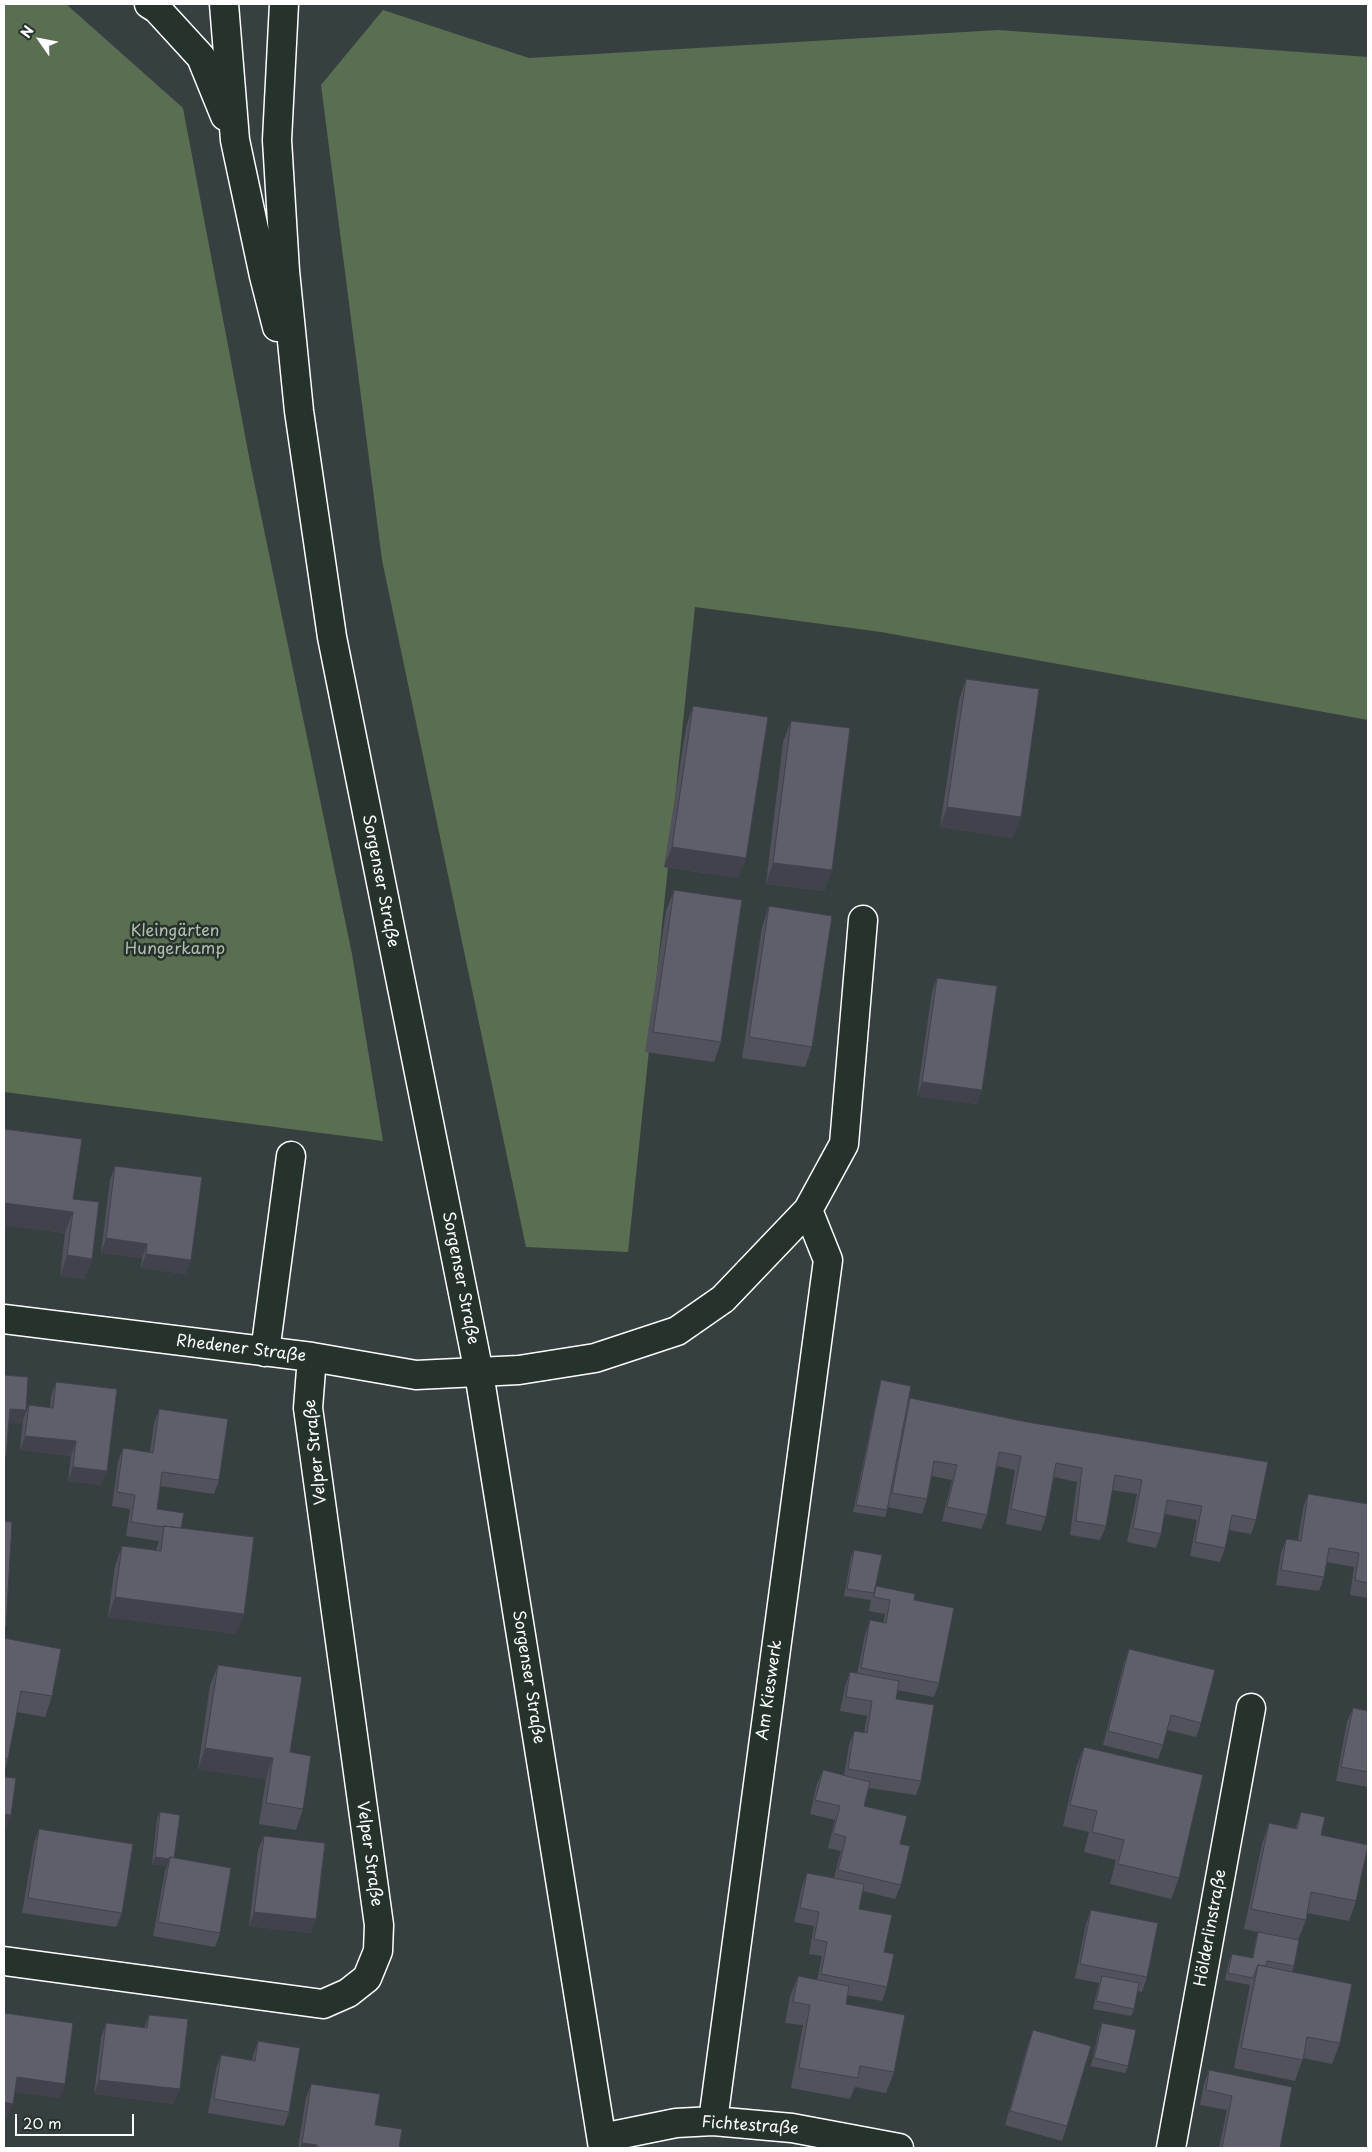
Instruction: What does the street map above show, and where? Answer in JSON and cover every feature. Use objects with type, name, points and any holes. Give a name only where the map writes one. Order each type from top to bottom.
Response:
[{"type":"street","points":[[149,4],[157,9],[200,57],[236,140]]},
{"type":"street","points":[[224,4],[236,140],[264,276],[299,411]]},
{"type":"street","points":[[284,4],[277,140],[285,272],[299,411]]},
{"type":"street","name":"Sorgenser Straße","points":[[299,411],[332,637],[479,1373],[602,2143]]},
{"type":"street","name":"Rhedener Straße","points":[[4,1319],[312,1357],[416,1375],[520,1370],[594,1358],[677,1331],[723,1299],[808,1210],[844,1144],[863,920]]},
{"type":"street","points":[[266,1352],[291,1156]]},
{"type":"street","name":"Am Kieswerk","points":[[713,2121],[828,1260],[808,1210]]},
{"type":"street","name":"Velper Straße","points":[[4,1961],[323,2004],[348,1993],[367,1978],[378,1951],[379,1924],[308,1408],[312,1357]]},
{"type":"street","name":"Hölderlinstraße","points":[[1171,2148],[1251,1708]]},
{"type":"street","name":"Fichtestraße","points":[[602,2143],[676,2123],[713,2121],[792,2128],[899,2148]]},
{"type":"green space","name":"Kleingärten Hungerkamp","points":[[4,4],[66,4],[183,108],[251,467],[352,954],[383,1141],[4,1092]]},
{"type":"green space","points":[[383,10],[529,58],[998,30],[1368,57],[1368,720],[881,632],[695,607],[628,1252],[526,1247],[382,560],[321,85]]},
{"type":"building","points":[[966,679],[1039,689],[1021,817],[947,807]]},
{"type":"building","points":[[693,706],[768,717],[746,858],[672,847]]},
{"type":"building","points":[[791,721],[850,728],[832,870],[773,863]]},
{"type":"building","points":[[674,890],[742,900],[721,1042],[653,1032]]},
{"type":"building","points":[[769,906],[832,916],[812,1047],[749,1037]]},
{"type":"building","points":[[937,978],[997,986],[982,1090],[922,1082]]},
{"type":"building","points":[[4,1129],[82,1139],[73,1199],[99,1202],[92,1259],[67,1255],[73,1212],[4,1203]]},
{"type":"building","points":[[115,1166],[202,1177],[191,1260],[146,1254],[147,1244],[106,1238]]},
{"type":"building","points":[[4,1375],[28,1377],[26,1410],[10,1409],[6,1456],[4,1456]]},
{"type":"building","points":[[881,1380],[911,1386],[887,1510],[856,1505]]},
{"type":"building","points":[[56,1382],[117,1389],[107,1471],[73,1467],[76,1441],[25,1436],[29,1405],[53,1408]]},
{"type":"building","points":[[910,1398],[1027,1422],[1268,1462],[1256,1520],[1232,1515],[1225,1548],[1195,1542],[1202,1506],[1167,1500],[1161,1534],[1133,1528],[1142,1480],[1115,1475],[1106,1526],[1076,1521],[1082,1468],[1056,1463],[1046,1517],[1011,1509],[1021,1456],[999,1452],[987,1515],[947,1507],[957,1465],[934,1461],[927,1499],[892,1493]]},
{"type":"building","points":[[159,1409],[228,1419],[219,1480],[162,1472],[157,1509],[184,1513],[181,1528],[131,1522],[135,1495],[117,1492],[123,1448],[153,1453]]},
{"type":"building","points":[[1308,1494],[1368,1504],[1368,1583],[1355,1580],[1359,1553],[1329,1548],[1324,1577],[1281,1570],[1286,1539],[1301,1541]]},
{"type":"building","points":[[4,1521],[12,1522],[6,1627],[4,1627]]},
{"type":"building","points":[[164,1526],[254,1537],[244,1614],[115,1597],[122,1546],[161,1551]]},
{"type":"building","points":[[854,1550],[882,1555],[874,1593],[847,1589]]},
{"type":"building","points":[[876,1586],[915,1594],[914,1600],[954,1608],[939,1683],[861,1668],[870,1620],[886,1623],[890,1600],[874,1597]]},
{"type":"building","points":[[4,1638],[61,1649],[52,1696],[21,1691],[8,1759],[4,1758]]},
{"type":"building","points":[[1129,1649],[1215,1670],[1201,1723],[1171,1715],[1163,1745],[1108,1731]]},
{"type":"building","points":[[218,1665],[302,1677],[290,1752],[311,1756],[303,1809],[266,1803],[273,1758],[205,1748]]},
{"type":"building","points":[[850,1672],[899,1681],[896,1699],[934,1705],[921,1781],[848,1769],[854,1731],[867,1733],[872,1701],[846,1697]]},
{"type":"building","points":[[1353,1708],[1368,1711],[1368,1772],[1341,1767]]},
{"type":"building","points":[[1084,1747],[1203,1775],[1179,1878],[1118,1864],[1124,1840],[1092,1832],[1097,1811],[1070,1805]]},
{"type":"building","points":[[823,1770],[870,1782],[864,1806],[907,1816],[900,1844],[910,1846],[901,1885],[838,1870],[846,1837],[833,1833],[840,1806],[815,1800]]},
{"type":"building","points":[[4,1777],[16,1778],[11,1815],[4,1814]]},
{"type":"building","points":[[160,1812],[180,1815],[174,1858],[155,1857]]},
{"type":"building","points":[[1301,1812],[1325,1817],[1321,1835],[1368,1845],[1356,1901],[1311,1892],[1306,1920],[1251,1909],[1269,1823],[1297,1829]]},
{"type":"building","points":[[39,1829],[133,1844],[122,1913],[28,1898]]},
{"type":"building","points":[[264,1836],[325,1843],[316,1919],[254,1912]]},
{"type":"building","points":[[170,1857],[231,1868],[220,1933],[158,1922]]},
{"type":"building","points":[[807,1873],[864,1884],[859,1909],[892,1915],[884,1952],[894,1954],[887,1987],[821,1974],[827,1942],[814,1939],[819,1912],[800,1908]]},
{"type":"building","points":[[1091,1910],[1158,1923],[1147,1977],[1080,1964]]},
{"type":"building","points":[[1258,1932],[1299,1940],[1294,1966],[1267,1961],[1266,1966],[1258,1965],[1253,1978],[1228,1973],[1232,1954],[1253,1958]]},
{"type":"building","points":[[1258,1965],[1352,1984],[1340,2043],[1307,2037],[1303,2060],[1241,2048]]},
{"type":"building","points":[[798,1976],[849,1986],[846,2004],[905,2015],[894,2072],[860,2066],[858,2078],[799,2068],[810,2005],[793,2002]]},
{"type":"building","points":[[1102,1976],[1139,1983],[1134,2009],[1096,2001]]},
{"type":"building","points":[[4,2013],[73,2023],[65,2084],[17,2077],[13,2104],[4,2102]]},
{"type":"building","points":[[149,2015],[188,2019],[180,2089],[99,2080],[106,2023],[147,2028]]},
{"type":"building","points":[[1102,2023],[1136,2030],[1128,2066],[1094,2058]]},
{"type":"building","points":[[1033,2030],[1091,2046],[1067,2126],[1010,2111]]},
{"type":"building","points":[[258,2041],[300,2048],[289,2112],[214,2099],[221,2055],[255,2061]]},
{"type":"building","points":[[1209,2070],[1292,2087],[1280,2148],[1222,2148],[1232,2096],[1206,2090]]},
{"type":"building","points":[[311,2084],[380,2094],[375,2125],[402,2129],[399,2148],[317,2148],[317,2145],[302,2143]]}]
